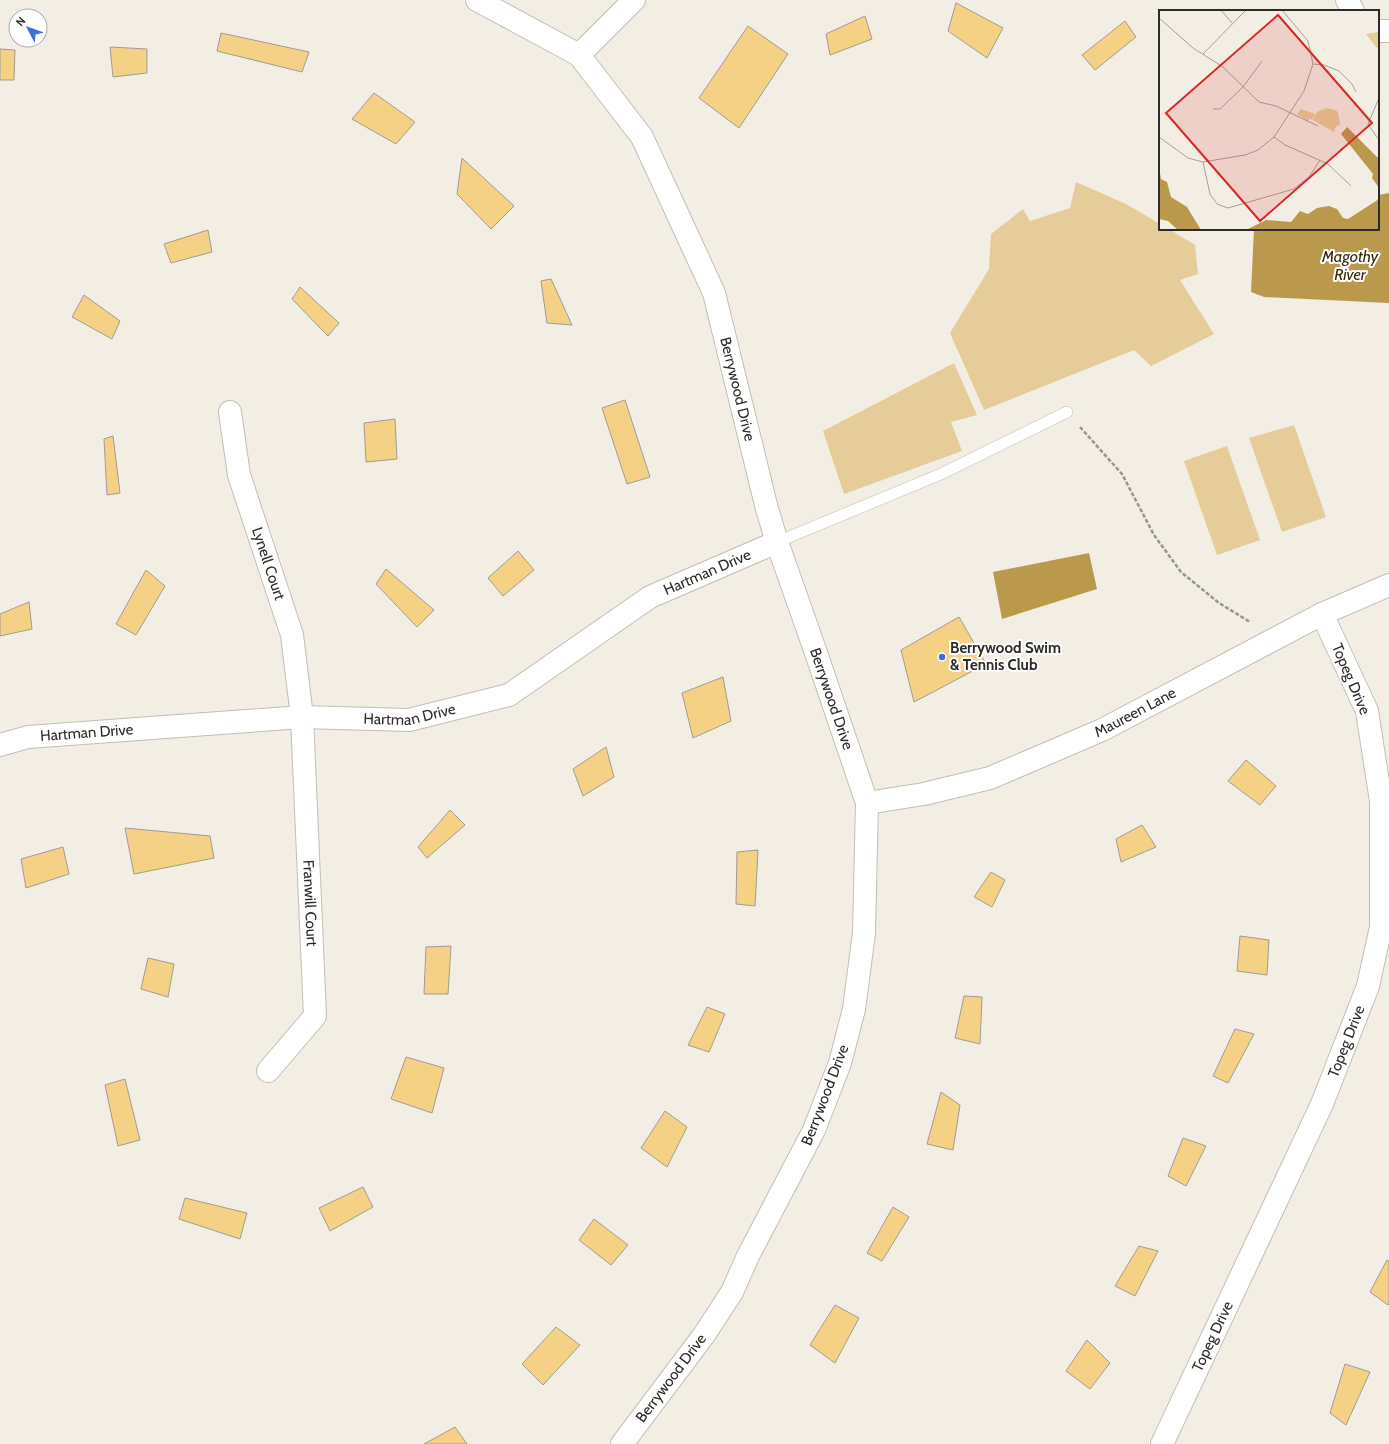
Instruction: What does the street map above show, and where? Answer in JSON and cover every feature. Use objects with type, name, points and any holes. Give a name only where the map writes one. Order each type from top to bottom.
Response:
[{"type":"street","name":"Berrywood Drive","points":[[477,0],[579,55],[642,137],[714,293],[776,542],[815,650],[867,803],[864,933],[854,1009],[840,1064],[814,1130],[748,1256],[732,1292],[704,1336],[622,1444]]},
{"type":"street","points":[[579,55],[634,0]]},
{"type":"street","points":[[1347,0],[1352,10]]},
{"type":"street","points":[[1379,31],[1389,30]]},
{"type":"street","name":"Lynell Court","points":[[230,412],[239,476],[292,635],[302,717]]},
{"type":"street","name":"Hartman Drive","points":[[0,745],[28,737],[302,717],[409,720],[509,695],[650,597],[776,542]]},
{"type":"street","name":"Maureen Lane","points":[[867,803],[924,794],[990,778],[1102,730],[1322,614],[1389,585]]},
{"type":"street","name":"Topeg Drive","points":[[1162,1444],[1322,1104],[1368,986],[1382,927],[1381,802],[1367,711],[1322,614]]},
{"type":"street","name":"Franwill Court","points":[[268,1072],[314,1016],[302,717]]},
{"type":"lane","points":[[776,542],[941,474],[1067,412]]},
{"type":"path","points":[[1067,412],[1122,474],[1154,535],[1181,572],[1219,603],[1254,625],[1267,643]]},
{"type":"shaded area","points":[[1076,182],[1126,204],[1159,223],[1159,230],[1171,230],[1195,245],[1198,274],[1180,280],[1214,334],[1151,366],[1134,350],[984,410],[950,333],[989,269],[991,234],[1023,209],[1030,221],[1070,208]]},
{"type":"shaded area","points":[[954,363],[977,415],[951,422],[962,451],[844,494],[823,431]]},
{"type":"shaded area","points":[[1294,425],[1326,517],[1282,532],[1249,438]]},
{"type":"shaded area","points":[[1227,446],[1260,540],[1217,555],[1184,461]]},
{"type":"water","name":"Magothy River","points":[[1389,193],[1389,303],[1264,297],[1251,292],[1254,230],[1379,230],[1379,195]]},
{"type":"water","points":[[1089,553],[1097,589],[1002,619],[993,572]]},
{"type":"building","points":[[956,3],[1003,28],[987,58],[948,31]]},
{"type":"building","points":[[865,16],[872,39],[830,55],[826,34]]},
{"type":"building","points":[[1125,21],[1136,37],[1095,70],[1082,55]]},
{"type":"building","points":[[748,26],[788,54],[739,128],[699,98]]},
{"type":"building","points":[[221,33],[309,52],[302,72],[217,51]]},
{"type":"building","points":[[110,47],[147,49],[147,73],[113,77]]},
{"type":"building","points":[[0,49],[15,50],[14,80],[0,80]]},
{"type":"building","points":[[374,93],[415,122],[396,144],[352,119]]},
{"type":"building","points":[[462,158],[514,206],[491,229],[457,194]]},
{"type":"building","points":[[208,230],[212,252],[171,263],[164,244]]},
{"type":"building","points":[[551,279],[572,325],[547,323],[541,281]]},
{"type":"building","points":[[300,287],[339,323],[328,336],[292,299]]},
{"type":"building","points":[[84,295],[120,321],[112,339],[72,317]]},
{"type":"building","points":[[625,400],[650,477],[627,484],[602,408]]},
{"type":"building","points":[[395,419],[397,459],[366,462],[364,423]]},
{"type":"building","points":[[113,436],[120,493],[107,495],[104,439]]},
{"type":"building","points":[[518,551],[534,570],[503,596],[488,578]]},
{"type":"building","points":[[386,569],[434,610],[417,627],[376,584]]},
{"type":"building","points":[[146,570],[165,586],[136,635],[116,624]]},
{"type":"building","points":[[29,602],[32,629],[0,636],[0,614]]},
{"type":"building","name":"Berrywood Swim & Tennis Club","points":[[959,617],[986,664],[914,702],[901,650]]},
{"type":"building","points":[[723,677],[731,721],[693,738],[682,693]]},
{"type":"building","points":[[606,747],[614,777],[583,796],[573,769]]},
{"type":"building","points":[[1246,760],[1276,786],[1260,805],[1228,781]]},
{"type":"building","points":[[450,810],[465,825],[427,858],[418,847]]},
{"type":"building","points":[[1142,825],[1156,847],[1121,862],[1116,839]]},
{"type":"building","points":[[125,828],[210,836],[214,858],[134,874]]},
{"type":"building","points":[[63,847],[69,874],[26,888],[21,859]]},
{"type":"building","points":[[758,850],[755,906],[736,904],[737,852]]},
{"type":"building","points":[[991,872],[1005,880],[992,907],[974,897]]},
{"type":"building","points":[[1240,936],[1269,940],[1267,975],[1237,971]]},
{"type":"building","points":[[451,946],[448,994],[424,994],[426,947]]},
{"type":"building","points":[[148,958],[174,964],[168,997],[141,989]]},
{"type":"building","points":[[964,996],[982,997],[980,1044],[955,1038]]},
{"type":"building","points":[[707,1007],[725,1014],[709,1052],[688,1045]]},
{"type":"building","points":[[1235,1029],[1254,1034],[1228,1083],[1213,1076]]},
{"type":"building","points":[[406,1057],[444,1068],[432,1113],[391,1099]]},
{"type":"building","points":[[125,1079],[140,1140],[118,1146],[105,1085]]},
{"type":"building","points":[[941,1092],[960,1105],[953,1150],[927,1144]]},
{"type":"building","points":[[665,1111],[687,1127],[667,1167],[641,1148]]},
{"type":"building","points":[[1183,1138],[1206,1146],[1186,1186],[1168,1176]]},
{"type":"building","points":[[363,1187],[373,1207],[330,1231],[319,1208]]},
{"type":"building","points":[[185,1198],[247,1213],[240,1239],[179,1219]]},
{"type":"building","points":[[893,1207],[909,1217],[882,1261],[867,1253]]},
{"type":"building","points":[[594,1219],[628,1245],[611,1265],[579,1240]]},
{"type":"building","points":[[1139,1246],[1158,1251],[1135,1296],[1115,1286]]},
{"type":"building","points":[[1387,1260],[1389,1261],[1388,1305],[1370,1292]]},
{"type":"building","points":[[835,1305],[859,1318],[835,1363],[810,1345]]},
{"type":"building","points":[[556,1327],[580,1345],[543,1385],[522,1364]]},
{"type":"building","points":[[1087,1340],[1110,1363],[1090,1389],[1066,1371]]},
{"type":"building","points":[[1345,1364],[1370,1372],[1346,1425],[1330,1413]]},
{"type":"building","points":[[455,1427],[467,1444],[424,1444]]},
{"type":"place","name":"Berrywood Swim & Tennis Club","points":[[942,657]]}]
